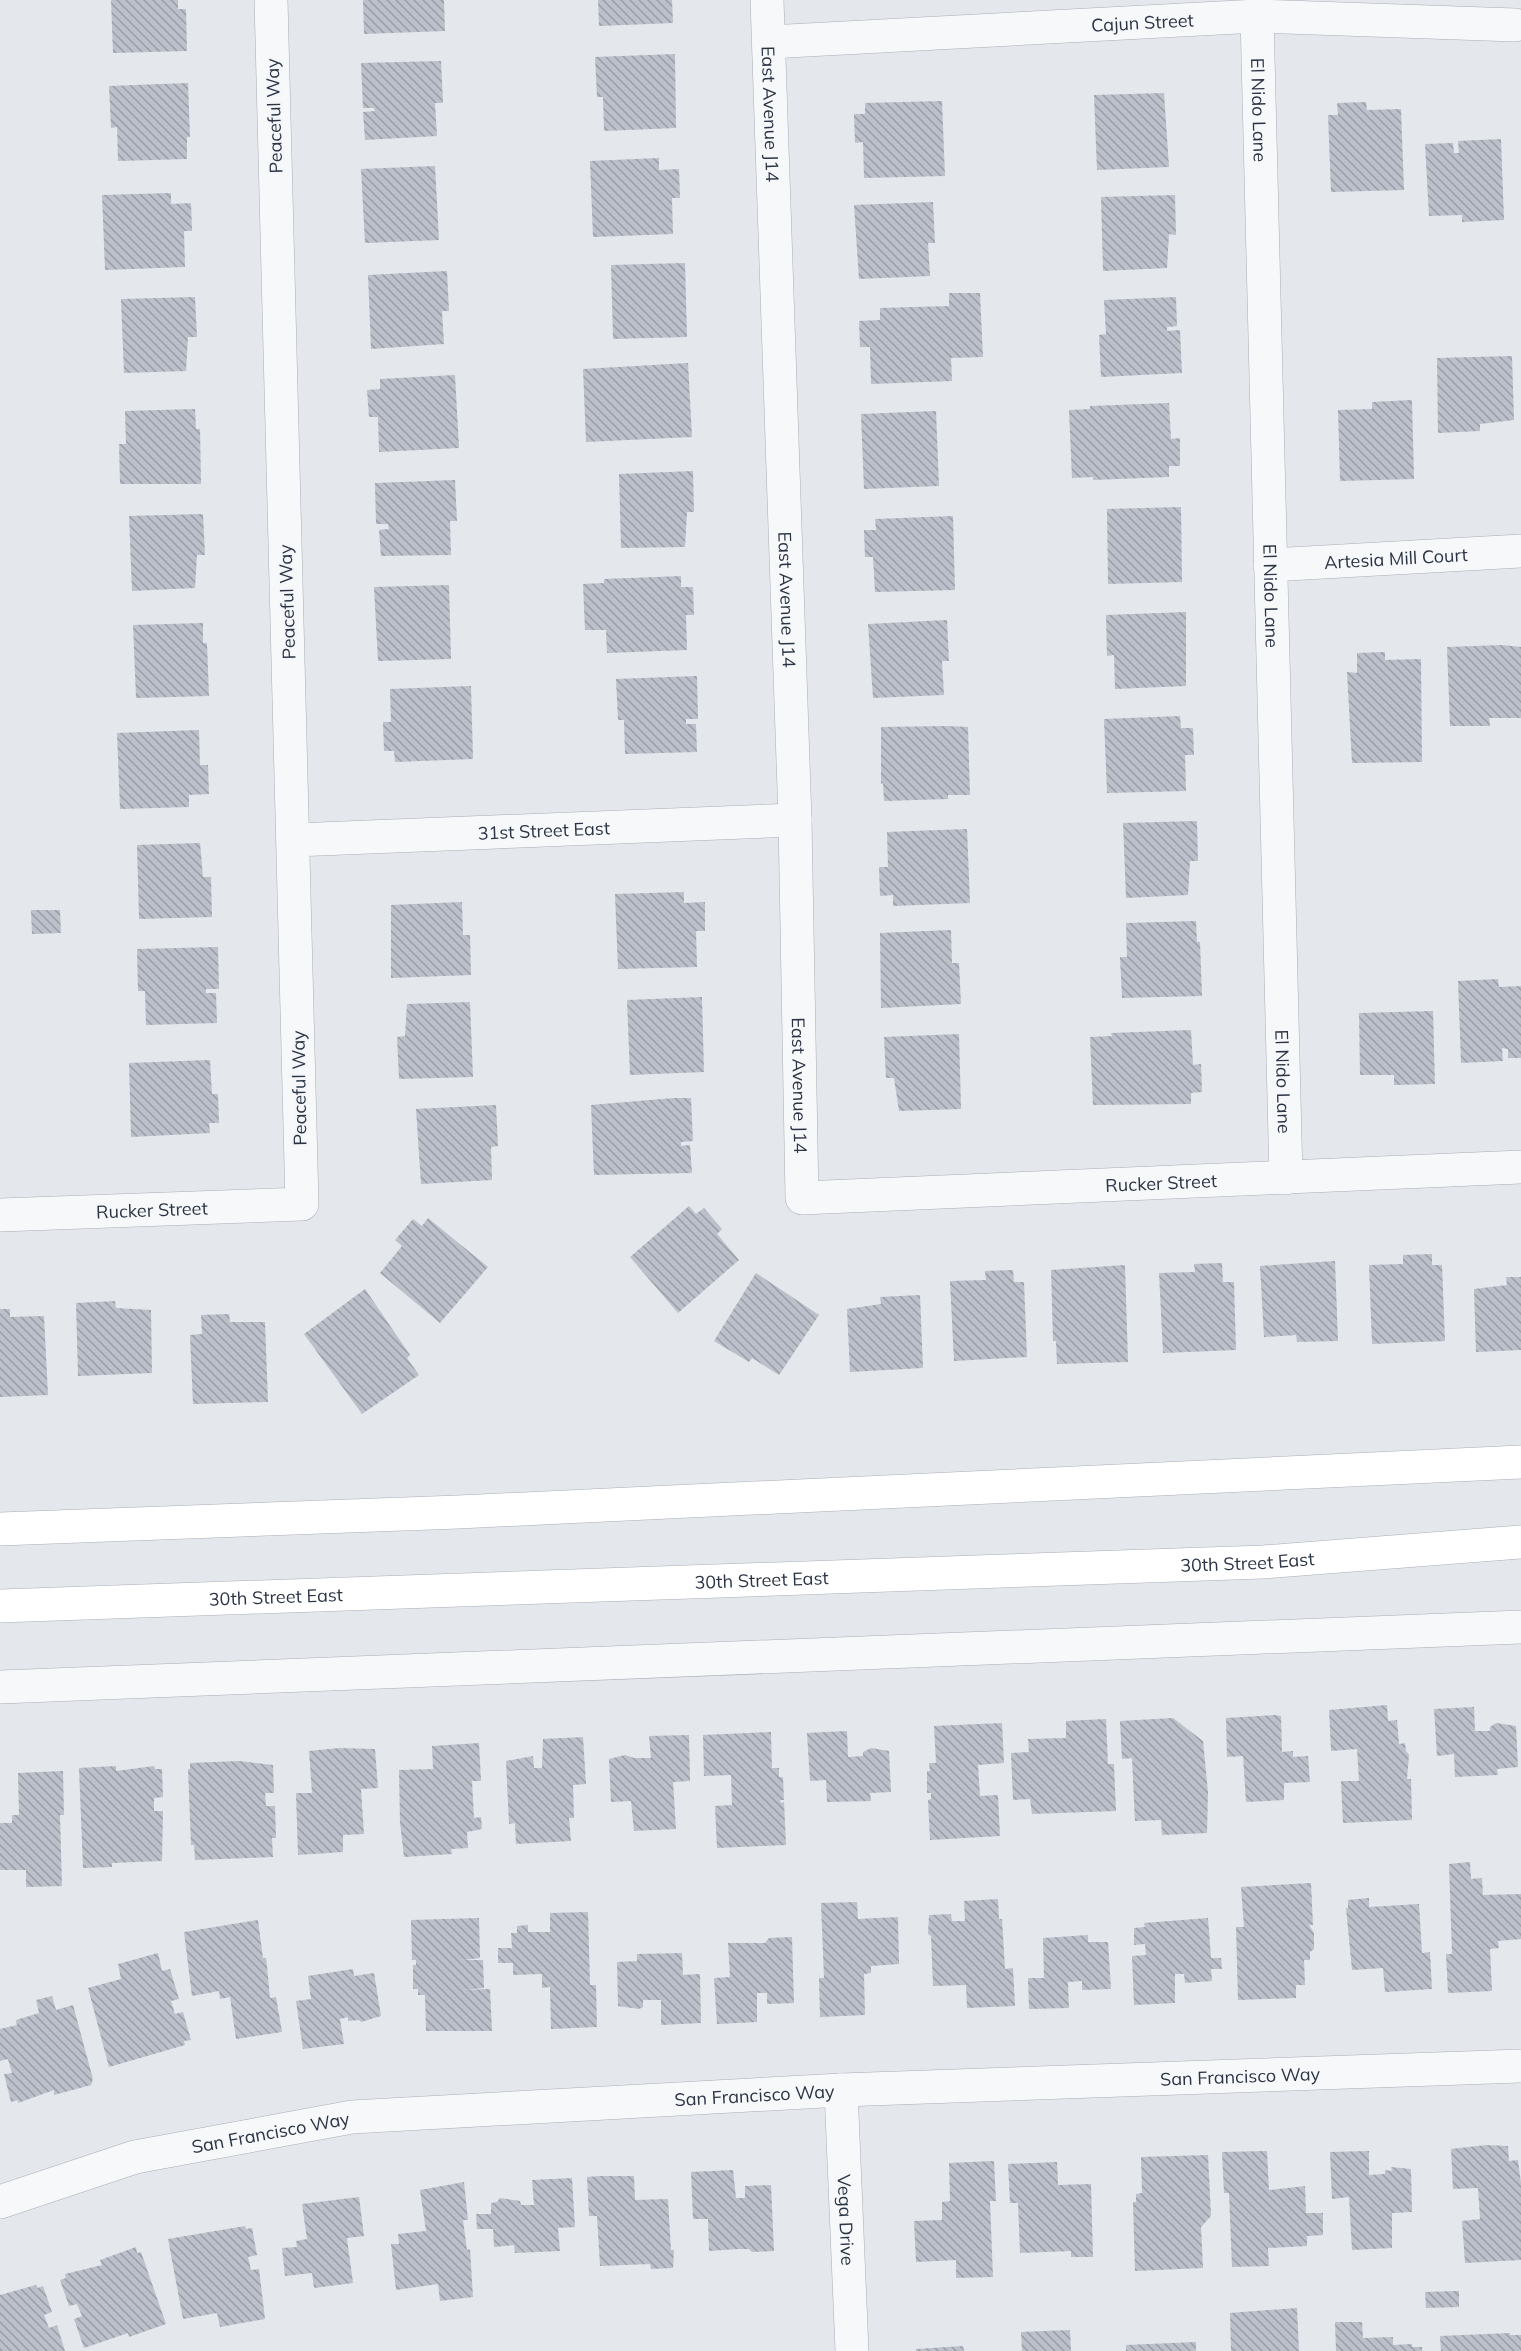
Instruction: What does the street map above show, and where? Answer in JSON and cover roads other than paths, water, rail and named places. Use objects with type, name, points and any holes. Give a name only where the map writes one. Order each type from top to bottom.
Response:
[{"type":"main road","points":[[0,1529],[470,1512],[1521,1462]]},
{"type":"main road","name":"30th Street East","points":[[0,1606],[1263,1562],[1521,1542]]},
{"type":"street","name":"Peaceful Way","points":[[271,0],[302,1204]]},
{"type":"street","name":"East Avenue J14","points":[[767,0],[795,820],[802,1198]]},
{"type":"street","name":"Cajun Street","points":[[769,42],[1257,16],[1515,25]]},
{"type":"street","name":"El Nido Lane","points":[[1257,16],[1286,1178]]},
{"type":"street","name":"Artesia Mill Court","points":[[1270,564],[1521,551]]},
{"type":"street","name":"31st Street East","points":[[294,840],[795,820]]},
{"type":"street","name":"Rucker Street","points":[[802,1198],[1521,1167]]},
{"type":"street","name":"Rucker Street","points":[[0,1215],[302,1204]]},
{"type":"street","points":[[0,1687],[1521,1627]]},
{"type":"street","name":"San Francisco Way","points":[[0,2202],[135,2157],[352,2117],[841,2090],[1521,2066]]},
{"type":"street","name":"Vega Drive","points":[[841,2090],[852,2351]]}]
